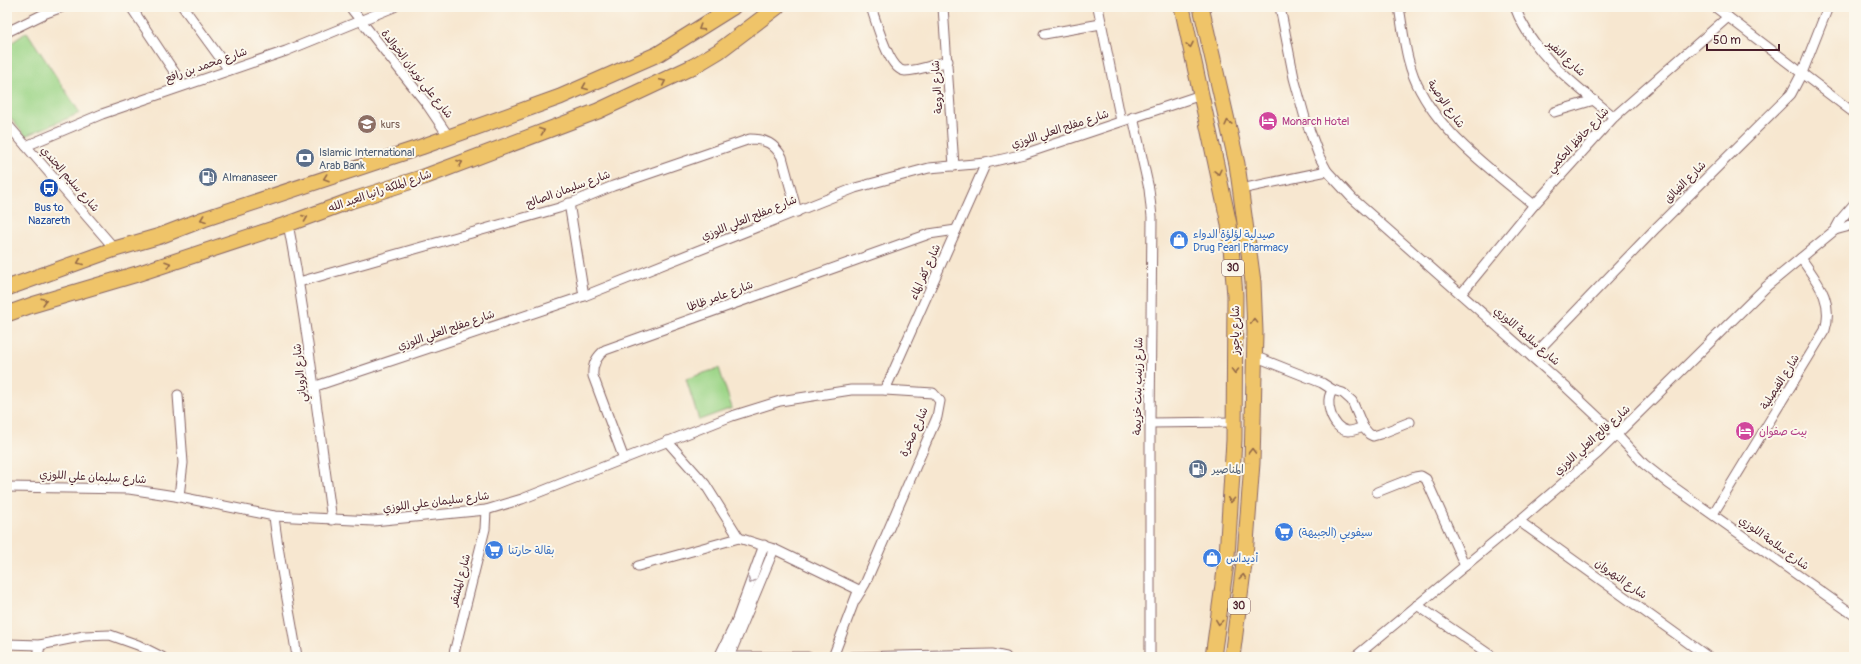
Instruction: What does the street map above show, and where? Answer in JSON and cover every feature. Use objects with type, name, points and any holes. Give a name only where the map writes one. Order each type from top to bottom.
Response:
[{"type":"main road","points":[[7,288],[115,248],[160,236],[204,219],[449,137],[560,97],[658,54],[733,7]]},
{"type":"main road","name":"شارع الملكة رانيا العبد الله","points":[[7,314],[32,305],[159,267],[288,224],[350,201],[424,177],[605,108],[694,66],[719,51],[778,7]]},
{"type":"main road","name":"شارع ياجوز","points":[[1182,7],[1229,224],[1235,302],[1235,422],[1227,556],[1213,657]]},
{"type":"main road","name":"شارع ياجوز","points":[[1201,7],[1237,164],[1253,282],[1254,356],[1252,463],[1245,556],[1232,657]]},
{"type":"street","points":[[7,32],[62,7]]},
{"type":"street","points":[[131,7],[183,85]]},
{"type":"street","points":[[183,7],[228,70]]},
{"type":"street","name":"شارع علي نويران الخوالدة","points":[[350,7],[426,103],[449,137]]},
{"type":"street","name":"شارع محمد بن رافع","points":[[26,146],[102,114],[286,50],[394,7]]},
{"type":"street","points":[[871,7],[890,59],[898,68],[905,71],[948,61]]},
{"type":"street","name":"شارع الروعة","points":[[943,7],[948,61],[954,166]]},
{"type":"street","points":[[1098,7],[1121,121]]},
{"type":"street","name":"شارع سلامة اللوزي","points":[[1280,7],[1294,78],[1305,118],[1319,156],[1327,171],[1352,198],[1532,357],[1617,435],[1644,464],[1854,616]]},
{"type":"street","name":"شارع الوصية","points":[[1399,7],[1406,52],[1420,92],[1450,133],[1534,205]]},
{"type":"street","name":"شارع النفير","points":[[1515,7],[1533,42],[1547,60],[1614,117]]},
{"type":"street","points":[[1716,7],[1854,113]]},
{"type":"street","name":"شارع الفيالق","points":[[1532,357],[1667,217],[1785,100],[1796,87],[1828,7]]},
{"type":"street","name":"شارع حافظ الحكمي","points":[[1461,294],[1534,205],[1614,117],[1728,17]]},
{"type":"street","points":[[1044,34],[1102,24]]},
{"type":"street","name":"شارع مفلح العلي اللوزي","points":[[313,387],[584,296],[855,188],[929,168],[986,164],[1024,154],[1133,116],[1201,95]]},
{"type":"street","points":[[1554,112],[1594,100]]},
{"type":"street","name":"شارع زينب بنت خزيمة","points":[[1133,116],[1150,189],[1152,217],[1150,657]]},
{"type":"street","name":"شارع سليم الجندي","points":[[9,129],[26,146],[115,248]]},
{"type":"street","name":"شارع سليمان الصالح","points":[[300,282],[454,239],[569,203],[703,154],[750,139],[761,139],[769,142],[777,149],[782,157],[797,212]]},
{"type":"street","name":"شارع كفر الماء","points":[[886,390],[986,164]]},
{"type":"street","points":[[1241,189],[1327,171]]},
{"type":"street","points":[[569,203],[584,296]]},
{"type":"street","name":"شارع فالح العلي اللوزي","points":[[1835,230],[1841,219],[1854,204]]},
{"type":"street","name":"شارع فالح العلي اللوزي","points":[[1355,657],[1519,521],[1617,435],[1740,312],[1801,258],[1835,230],[1854,222]]},
{"type":"street","name":"شارع الروياني","points":[[288,224],[300,282],[332,520]]},
{"type":"street","name":"شارع عامر ظاظا","points":[[624,459],[593,376],[593,364],[596,358],[605,350],[922,236],[956,230]]},
{"type":"street","name":"شارع الفيصلية","points":[[1713,514],[1825,330],[1829,310],[1825,297],[1801,258]]},
{"type":"street","points":[[1254,356],[1343,393],[1352,401],[1363,427],[1373,436],[1410,422]]},
{"type":"street","name":"شارع سليمان علي اللوزي","points":[[7,487],[129,489],[179,496],[274,516],[373,521],[486,510],[522,499],[732,416],[780,401],[851,390],[886,390],[933,393],[938,398],[940,404]]},
{"type":"street","points":[[1333,390],[1329,397],[1329,403],[1331,411],[1339,426],[1348,431],[1363,427]]},
{"type":"street","points":[[178,395],[183,463],[179,496]]},
{"type":"street","name":"شارع صخرة","points":[[833,657],[900,496],[937,417],[940,404]]},
{"type":"street","points":[[1150,423],[1235,422]]},
{"type":"street","points":[[667,441],[705,484],[739,538]]},
{"type":"street","points":[[1377,492],[1415,477],[1421,476],[1426,479],[1465,566]]},
{"type":"street","name":"شارع المشقر","points":[[452,657],[485,529],[486,510]]},
{"type":"street","points":[[274,516],[279,557],[285,583],[297,657]]},
{"type":"street","name":"شارع النهروان","points":[[1519,521],[1708,657]]},
{"type":"street","points":[[638,566],[739,538],[774,549],[860,590]]},
{"type":"street","points":[[719,657],[736,622],[764,545]]},
{"type":"street","points":[[729,657],[774,549]]},
{"type":"street","points":[[1417,605],[1493,657]]},
{"type":"street","points":[[7,644],[40,645],[84,636],[110,635],[138,645],[162,657]]},
{"type":"street","points":[[38,657],[40,645]]},
{"type":"street","points":[[851,657],[992,654],[1006,657]]},
{"type":"street","points":[[723,657],[808,657]]},
{"type":"green space","points":[[27,32],[80,113],[25,136],[7,113],[7,46]]},
{"type":"green space","points":[[719,368],[732,408],[699,420],[686,379]]},
{"type":"place","name":"Monarch Hotel","points":[[1268,121]]},
{"type":"place","name":"kurs","points":[[367,124]]},
{"type":"place","name":"Islamic International Arab Bank","points":[[305,158]]},
{"type":"place","name":"Almanaseer","points":[[208,177]]},
{"type":"place","name":"Bus to Nazareth","points":[[49,188]]},
{"type":"place","name":"صيدلية لؤلؤة الدواء Drug Pearl Pharmacy","points":[[1179,240]]},
{"type":"place","name":"بيت صفوان","points":[[1745,431]]},
{"type":"place","name":"المناصير","points":[[1198,469]]},
{"type":"place","name":"سيفويي (الجبيهة)","points":[[1284,532]]},
{"type":"place","name":"بقالة حارتنا","points":[[494,550]]},
{"type":"place","name":"أديداس","points":[[1212,558]]}]
